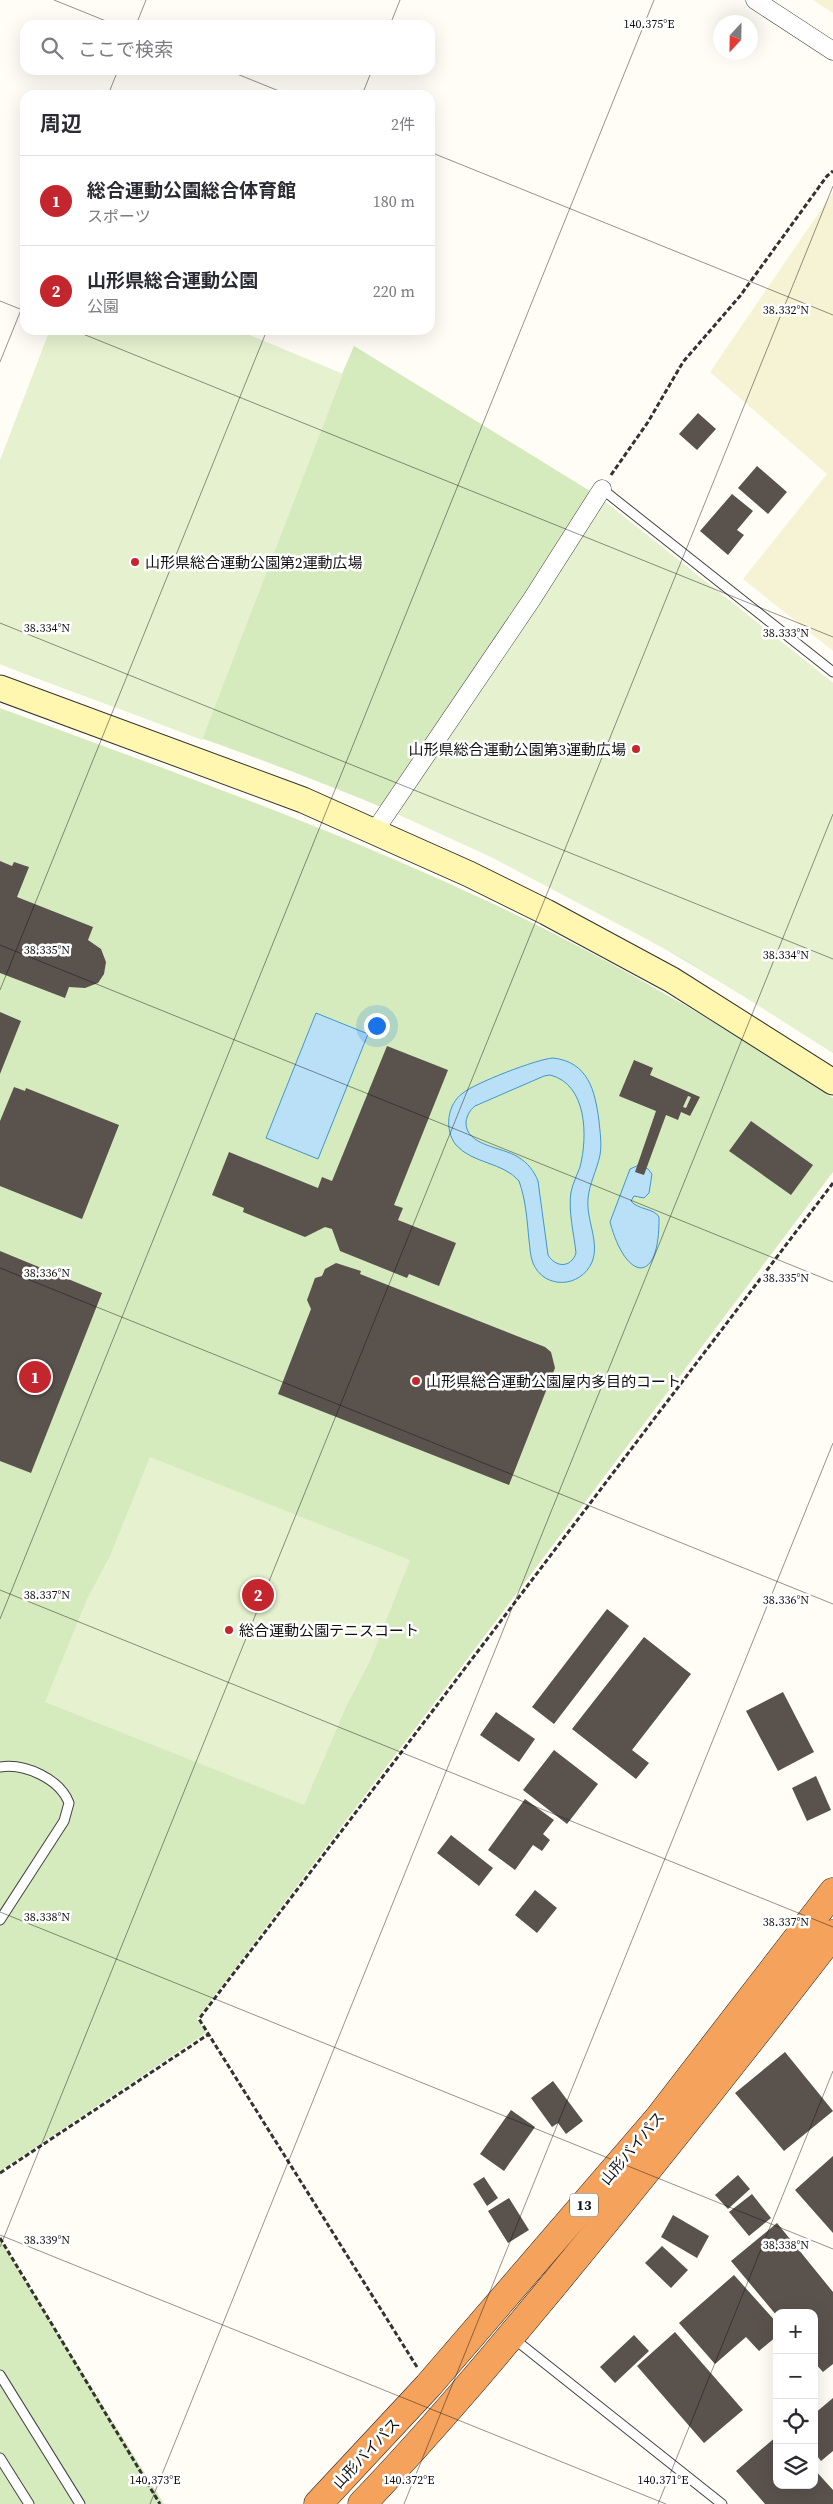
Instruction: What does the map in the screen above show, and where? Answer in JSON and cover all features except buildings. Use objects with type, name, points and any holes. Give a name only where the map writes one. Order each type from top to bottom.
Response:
[{"type":"highway","name":"山形バイパス","points":[[318,2504],[428,2386],[657,2120],[833,1892]]},
{"type":"highway","name":"山形バイパス","points":[[362,2504],[398,2466],[511,2336],[675,2138],[833,1934]]},
{"type":"street","points":[[755,0],[833,51]]},
{"type":"street","points":[[374,832],[532,599],[602,489]]},
{"type":"street","points":[[0,688],[238,775],[469,874],[618,950],[672,980],[833,1082]]},
{"type":"lane","points":[[602,489],[833,672]]},
{"type":"lane","points":[[0,1767],[14,1766],[38,1774],[61,1788],[69,1803],[64,1821],[0,1920]]},
{"type":"lane","points":[[511,2336],[722,2504]]},
{"type":"lane","points":[[0,2375],[80,2504]]},
{"type":"lane","points":[[0,2458],[28,2504]]},
{"type":"path","points":[[602,489],[648,422],[683,362],[740,296],[827,176],[833,171]]},
{"type":"path","points":[[428,2386],[200,2019],[833,1183]]},
{"type":"path","points":[[0,2173],[209,2034]]},
{"type":"path","points":[[0,2238],[160,2504]]},
{"type":"shaded area","points":[[813,0],[833,0],[833,13]]},
{"type":"shaded area","points":[[833,192],[833,651],[743,579],[827,474],[710,372]]},
{"type":"green space","points":[[48,335],[249,335],[342,374],[354,346],[595,494],[833,683],[833,1053],[671,952],[502,862],[386,809],[291,771],[0,664],[0,461]]},
{"type":"green space","name":"山形県総合運動公園第2運動広場","points":[[48,335],[249,335],[343,374],[202,740],[0,664],[0,461]]},
{"type":"green space","name":"山形県総合運動公園第3運動広場","points":[[603,500],[833,683],[833,1053],[686,960],[493,858],[397,814]]},
{"type":"green space","points":[[0,708],[239,797],[416,869],[521,917],[658,989],[746,1042],[833,1098],[833,1172],[197,2019],[206,2033],[0,2171]]},
{"type":"green space","name":"総合運動公園テニスコート","points":[[150,1457],[410,1560],[370,1661],[346,1707],[304,1805],[45,1702],[87,1599],[110,1556]]},
{"type":"green space","points":[[0,2240],[164,2504],[0,2504]]},
{"type":"water","points":[[316,1013],[368,1034],[318,1159],[266,1138]]},
{"type":"water","points":[[553,1058],[574,1065],[588,1079],[595,1099],[601,1138],[600,1155],[588,1199],[594,1239],[594,1255],[587,1271],[580,1277],[562,1282],[545,1278],[538,1272],[533,1263],[530,1252],[525,1203],[519,1181],[505,1170],[463,1151],[452,1139],[449,1125],[453,1104],[463,1093],[493,1078],[545,1059]],"holes":[[[550,1075],[562,1080],[578,1100],[584,1127],[583,1155],[570,1199],[576,1253],[574,1258],[567,1264],[559,1264],[548,1255],[538,1181],[533,1171],[518,1157],[478,1141],[467,1130],[466,1122],[469,1113],[475,1106],[544,1076]]]},
{"type":"water","points":[[639,1165],[648,1169],[652,1174],[649,1193],[644,1198],[634,1196],[631,1201],[654,1212],[659,1217],[658,1239],[654,1255],[648,1265],[641,1268],[633,1265],[625,1256],[617,1242],[610,1222],[630,1169]]},
{"type":"place","name":"山形県総合運動公園第2運動広場","points":[[135,562]]},
{"type":"place","name":"山形県総合運動公園第3運動広場","points":[[636,749]]},
{"type":"place","name":"総合運動公園総合体育館","points":[[35,1377]]},
{"type":"place","name":"山形県総合運動公園屋内多目的コート","points":[[416,1381]]},
{"type":"place","name":"山形県総合運動公園","points":[[258,1595]]},
{"type":"place","name":"総合運動公園テニスコート","points":[[229,1630]]}]
